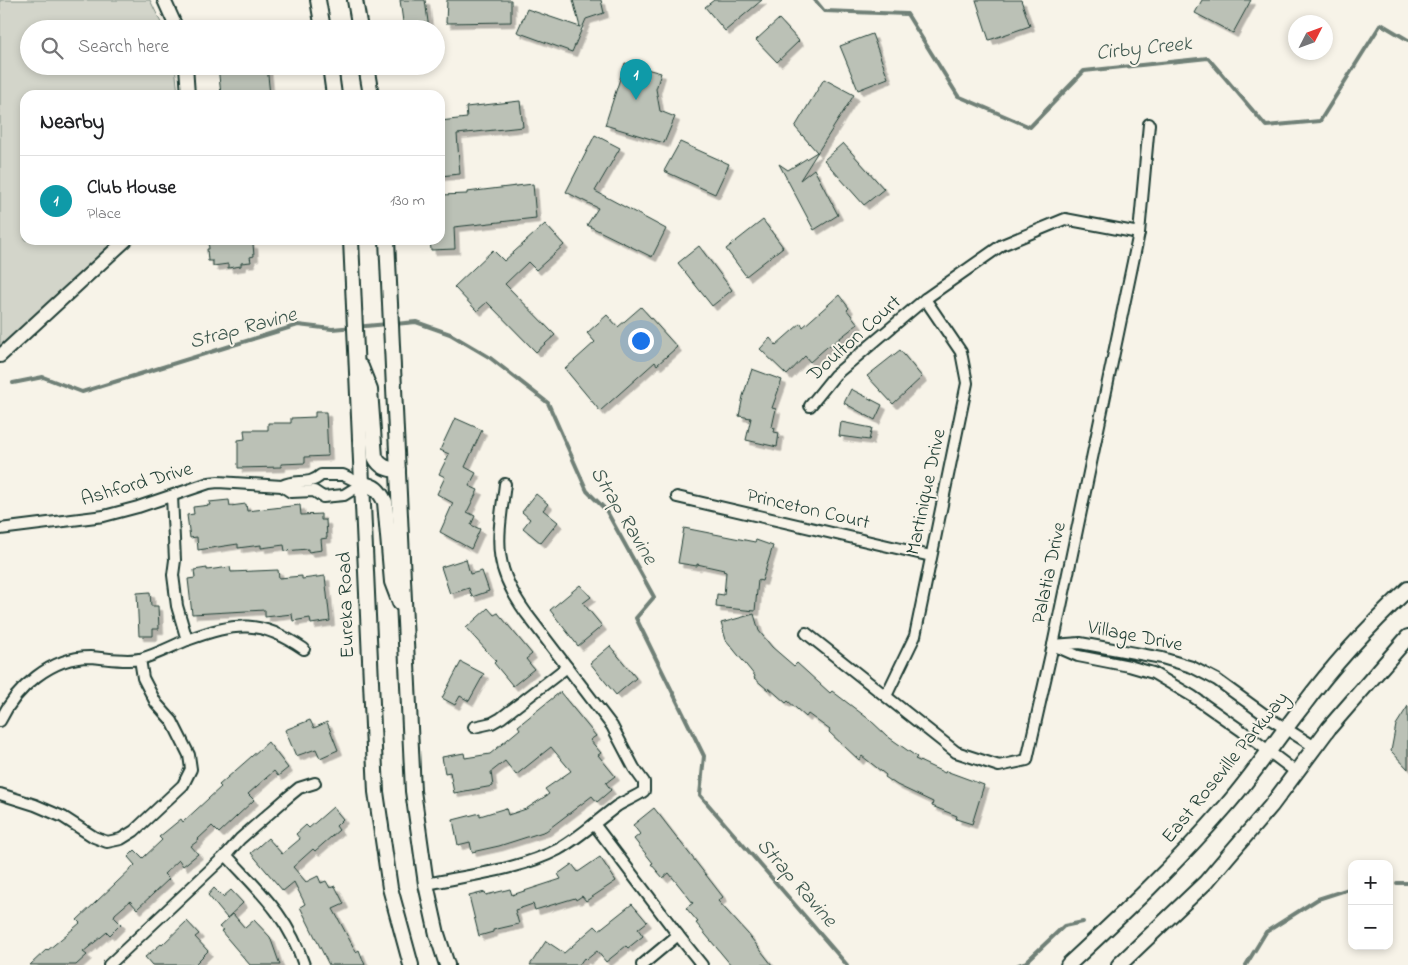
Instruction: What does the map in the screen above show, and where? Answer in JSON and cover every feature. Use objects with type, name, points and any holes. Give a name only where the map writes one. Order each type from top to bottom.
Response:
[{"type":"main road","points":[[318,0],[321,20]]},
{"type":"main road","points":[[355,0],[358,20]]},
{"type":"main road","points":[[331,75],[333,90]]},
{"type":"main road","points":[[368,75],[370,90]]},
{"type":"main road","name":"Eureka Road","points":[[351,245],[376,792],[390,888],[411,965]]},
{"type":"main road","points":[[387,245],[413,791],[418,838],[426,884],[447,965]]},
{"type":"main road","points":[[356,351],[370,390],[376,457],[381,465],[388,469],[398,470]]},
{"type":"main road","points":[[362,484],[373,486],[380,491],[385,502],[392,582],[404,613]]},
{"type":"main road","name":"East Roseville Parkway","points":[[1068,965],[1161,878],[1226,806],[1302,707],[1343,658],[1408,589]]},
{"type":"main road","points":[[1119,965],[1206,882],[1261,818],[1347,706],[1408,637]]},
{"type":"street","points":[[164,0],[172,20]]},
{"type":"street","points":[[187,75],[188,90]]},
{"type":"street","name":"Palatia Drive","points":[[886,696],[956,752],[999,766],[1027,760],[1140,233],[1149,124]]},
{"type":"street","name":"Doulton Court","points":[[810,406],[835,375],[925,299],[1002,245],[1065,219],[1140,233]]},
{"type":"street","points":[[0,356],[121,245]]},
{"type":"street","name":"Martinique Drive","points":[[886,696],[915,636],[967,383],[961,352],[925,299]]},
{"type":"street","name":"Ashford Drive","points":[[313,486],[321,475],[343,474],[362,484]]},
{"type":"street","name":"Ashford Drive","points":[[0,529],[104,516],[209,483],[282,486],[289,482],[313,486],[323,497],[344,495],[362,484]]},
{"type":"street","points":[[426,884],[504,868],[540,858],[560,848],[620,804],[644,791],[644,782],[634,768],[612,726],[515,598],[506,580],[500,562],[498,545],[505,484]]},
{"type":"street","points":[[172,496],[174,575],[177,606],[187,640]]},
{"type":"street","name":"Princeton Court","points":[[677,497],[931,556]]},
{"type":"street","points":[[0,721],[20,690],[42,673],[65,661],[88,657],[121,660],[140,659],[187,640],[230,626],[248,625],[266,628],[286,636],[304,649]]},
{"type":"street","points":[[806,633],[886,696]]},
{"type":"street","name":"Village Drive","points":[[1053,645],[1080,643],[1162,658],[1192,667],[1217,680],[1286,729],[1315,747]]},
{"type":"street","name":"Village Drive","points":[[1053,645],[1078,656],[1129,666],[1153,673],[1192,696],[1242,730],[1296,772]]},
{"type":"street","points":[[0,794],[35,805],[63,817],[94,837],[107,842],[121,839],[134,831],[184,785],[190,769],[189,756],[172,721],[156,703],[144,678],[140,659]]},
{"type":"street","points":[[474,727],[492,723],[500,718],[567,667]]},
{"type":"street","points":[[114,963],[226,855],[240,839],[299,788],[315,783]]},
{"type":"street","points":[[594,824],[702,965]]},
{"type":"street","points":[[226,855],[280,915],[299,949],[304,965]]},
{"type":"street","points":[[642,965],[678,936]]},
{"type":"shaded area","points":[[0,0],[150,0],[160,20],[20,20],[20,75],[176,75],[178,90],[20,90],[20,245],[110,245],[0,347]]},
{"type":"building","points":[[400,0],[425,0],[428,20],[403,20]]},
{"type":"building","points":[[447,0],[511,0],[511,22],[446,23]]},
{"type":"building","points":[[573,0],[601,0],[604,13],[586,19],[572,52],[517,32],[527,9],[580,27]]},
{"type":"building","points":[[714,0],[762,0],[725,31],[705,7]]},
{"type":"building","points":[[976,0],[1021,0],[1030,26],[989,40]]},
{"type":"building","points":[[1202,0],[1251,0],[1233,33],[1195,13]]},
{"type":"building","points":[[779,19],[799,41],[777,62],[756,40]]},
{"type":"building","points":[[872,34],[888,78],[858,90],[840,46]]},
{"type":"building","points":[[625,63],[661,73],[656,89],[660,111],[675,117],[664,143],[605,125]]},
{"type":"building","points":[[219,75],[268,75],[269,90],[220,90]]},
{"type":"building","points":[[824,79],[854,95],[800,180],[814,169],[838,215],[814,230],[779,164],[788,170],[817,152],[795,127]]},
{"type":"building","points":[[520,101],[523,127],[457,134],[460,174],[445,176],[445,120],[467,118],[466,107]]},
{"type":"building","points":[[595,135],[620,148],[595,191],[666,229],[652,257],[587,225],[598,208],[566,192]]},
{"type":"building","points":[[680,142],[729,164],[715,194],[664,171]]},
{"type":"building","points":[[843,143],[884,189],[864,205],[824,160]]},
{"type":"building","points":[[533,184],[536,218],[454,227],[455,249],[431,250],[430,245],[445,245],[445,195],[467,194],[467,192]]},
{"type":"building","points":[[763,220],[783,247],[746,276],[726,249]]},
{"type":"building","points":[[545,224],[564,245],[536,270],[528,262],[505,284],[555,335],[536,352],[487,302],[477,311],[454,287],[493,250],[504,261]]},
{"type":"building","points":[[209,245],[253,245],[254,256],[250,257],[251,262],[241,263],[241,266],[228,268],[228,264],[213,266],[213,261],[208,261],[207,249],[209,249]]},
{"type":"building","points":[[699,246],[732,290],[712,306],[678,263]]},
{"type":"building","points":[[839,295],[849,308],[847,310],[858,324],[810,362],[805,356],[787,375],[760,349],[770,338],[776,345],[801,323],[803,327]]},
{"type":"building","points":[[641,307],[677,347],[657,365],[655,362],[600,411],[565,369],[595,342],[587,333],[607,315],[618,327]]},
{"type":"building","points":[[900,350],[922,377],[893,404],[867,376]]},
{"type":"building","points":[[752,369],[782,380],[772,408],[776,409],[772,427],[775,428],[774,432],[779,433],[777,447],[746,440],[751,418],[739,416]]},
{"type":"building","points":[[851,389],[882,405],[875,420],[844,403]]},
{"type":"building","points":[[315,412],[326,412],[328,456],[305,457],[305,463],[281,464],[281,467],[238,468],[238,440],[245,439],[244,430],[268,430],[268,423],[291,423],[291,418],[315,417]]},
{"type":"building","points":[[455,418],[482,430],[465,467],[476,473],[469,486],[478,490],[467,512],[475,516],[471,525],[480,529],[471,549],[440,532],[453,503],[437,494],[445,477],[439,474],[449,454],[440,450]]},
{"type":"building","points":[[841,422],[872,428],[869,440],[839,436]]},
{"type":"building","points":[[536,494],[548,504],[543,510],[558,522],[541,543],[523,528],[530,519],[522,512]]},
{"type":"building","points":[[229,500],[230,506],[246,504],[247,511],[300,505],[301,515],[321,514],[321,520],[326,520],[327,538],[321,539],[322,550],[308,552],[308,549],[285,551],[284,545],[238,548],[238,544],[198,550],[197,537],[190,538],[187,515],[194,514],[193,507],[210,505],[209,502]]},
{"type":"building","points":[[684,528],[755,542],[756,540],[773,546],[762,581],[758,580],[755,611],[716,607],[717,594],[724,595],[726,572],[724,570],[697,564],[697,566],[678,563]]},
{"type":"building","points":[[466,559],[470,574],[482,571],[489,591],[472,597],[469,588],[450,594],[441,567]]},
{"type":"building","points":[[230,567],[231,572],[278,570],[279,578],[302,576],[302,579],[325,576],[330,621],[311,624],[310,618],[293,621],[292,614],[265,617],[265,610],[192,614],[188,579],[195,578],[194,570]]},
{"type":"building","points":[[580,585],[591,597],[583,603],[602,626],[578,646],[550,610]]},
{"type":"building","points":[[150,592],[151,606],[158,606],[159,629],[153,629],[153,636],[139,636],[137,593]]},
{"type":"building","points":[[488,608],[494,615],[498,613],[532,654],[526,659],[534,669],[513,686],[494,663],[496,661],[466,628]]},
{"type":"building","points":[[754,614],[759,631],[772,647],[794,666],[797,663],[830,693],[832,691],[870,720],[887,736],[917,757],[915,759],[945,773],[946,771],[984,785],[972,824],[956,819],[957,816],[932,806],[933,802],[897,785],[862,756],[859,760],[829,732],[830,730],[808,714],[806,717],[788,701],[786,703],[754,678],[755,676],[726,640],[721,623]]},
{"type":"building","points":[[610,646],[636,678],[616,695],[590,663]]},
{"type":"building","points":[[461,662],[484,674],[469,701],[460,696],[455,705],[442,698]]},
{"type":"building","points":[[560,692],[596,736],[590,740],[601,753],[598,755],[615,776],[606,783],[611,790],[597,802],[592,796],[546,831],[499,846],[472,852],[470,842],[458,845],[453,820],[480,813],[480,816],[506,808],[508,815],[526,809],[549,794],[545,789],[571,771],[551,747],[516,775],[505,761],[491,772],[493,786],[454,793],[450,772],[445,773],[442,757],[464,753],[465,758],[490,754],[520,729],[518,726]]},
{"type":"building","points":[[1408,706],[1408,769],[1391,751],[1396,725]]},
{"type":"building","points":[[310,720],[314,728],[327,722],[338,750],[320,758],[316,749],[296,756],[285,730]]},
{"type":"building","points":[[268,742],[288,768],[278,776],[274,771],[248,794],[254,800],[219,833],[212,826],[198,839],[191,846],[198,854],[183,866],[179,860],[164,874],[169,879],[137,909],[130,901],[115,914],[114,917],[121,924],[110,935],[107,932],[83,952],[87,955],[76,965],[30,965],[80,923],[77,920],[135,865],[128,857],[135,850],[143,858],[162,840],[159,837],[181,819],[183,822],[221,787],[219,785]]},
{"type":"building","points":[[333,807],[343,819],[336,826],[339,830],[293,867],[306,882],[318,876],[321,883],[326,881],[330,888],[335,886],[344,904],[333,909],[356,952],[359,950],[365,965],[329,965],[300,907],[305,904],[294,882],[283,891],[251,853],[268,838],[282,854],[300,839],[296,834],[306,825],[309,828]]},
{"type":"building","points":[[654,808],[723,897],[718,901],[748,934],[772,965],[731,965],[686,908],[693,903],[669,873],[663,878],[651,864],[653,863],[634,839],[640,834],[633,825]]},
{"type":"building","points":[[600,857],[616,881],[586,901],[582,896],[576,900],[575,898],[535,910],[533,904],[515,910],[519,924],[493,930],[493,932],[479,936],[469,896],[485,892],[486,895],[510,889],[512,895],[561,879],[558,874],[572,864],[578,872]]},
{"type":"building","points":[[214,888],[223,897],[231,890],[243,903],[227,918],[208,895]]},
{"type":"building","points":[[632,904],[647,922],[638,929],[643,936],[628,948],[626,946],[606,962],[597,951],[586,960],[584,958],[579,965],[530,965],[546,941],[564,953],[595,926],[599,930]]},
{"type":"building","points":[[233,914],[245,928],[254,920],[270,937],[280,965],[250,965],[219,927]]},
{"type":"building","points":[[187,921],[199,934],[195,937],[208,951],[194,965],[152,965],[145,957],[162,945]]},
{"type":"waterway","name":"Cirby Creek","points":[[815,0],[824,11],[907,14],[958,96],[1030,127],[1084,71],[1208,58],[1266,126],[1320,121],[1381,24],[1408,40]]},
{"type":"waterway","name":"Strap Ravine","points":[[395,324],[416,322],[450,334],[489,357],[548,403],[587,491],[606,510],[654,597],[636,618],[704,756],[700,795],[847,965]]},
{"type":"waterway","name":"Strap Ravine","points":[[13,383],[43,377],[82,392],[298,325],[332,329],[388,324]]},
{"type":"waterway","points":[[1397,883],[1408,883]]},
{"type":"waterway","points":[[1246,965],[1266,932],[1318,899],[1348,889]]},
{"type":"waterway","name":"Strap Ravine","points":[[1018,965],[1026,962],[1064,926],[1083,922]]},
{"type":"place","name":"Club House","points":[[636,100]]}]
